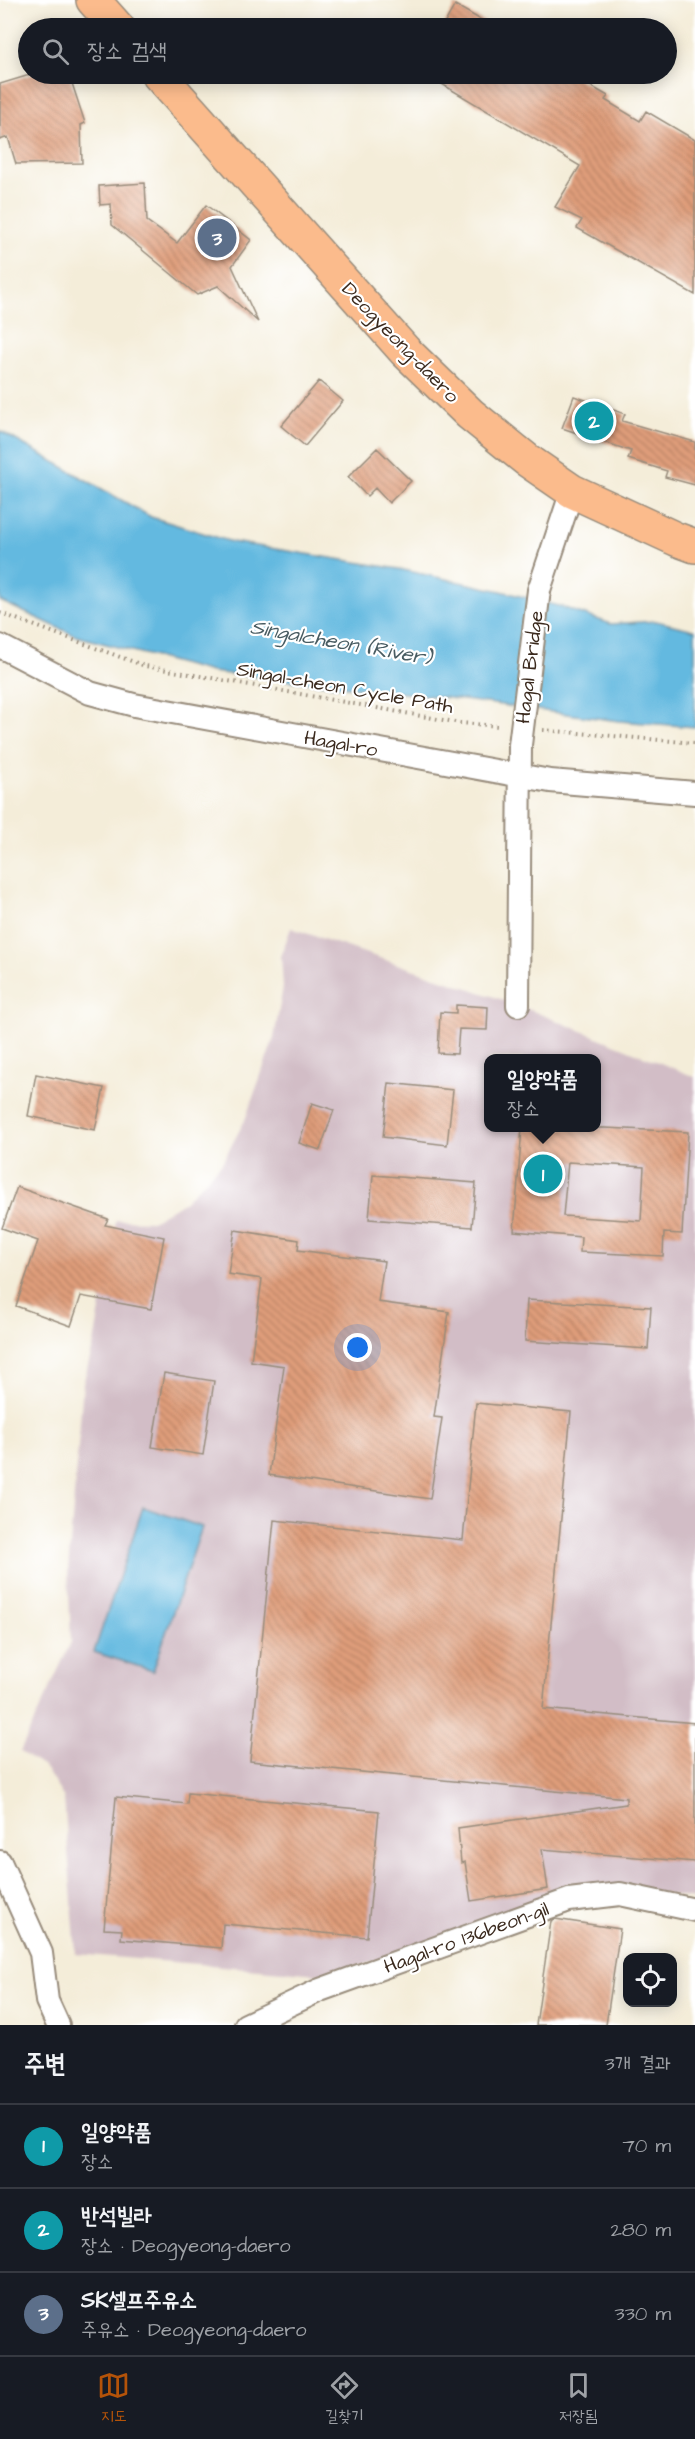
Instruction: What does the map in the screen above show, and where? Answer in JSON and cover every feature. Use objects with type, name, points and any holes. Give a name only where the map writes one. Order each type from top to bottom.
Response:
[{"type":"main road","points":[[93,0],[109,18]]},
{"type":"main road","name":"Deogyeong-daero","points":[[167,84],[405,351],[470,414],[527,460],[572,491],[695,546]]},
{"type":"street","name":"Hagal Bridge","points":[[518,1005],[519,776],[513,736],[539,590],[572,491]]},
{"type":"street","name":"Hagal-ro","points":[[0,646],[90,693],[134,705],[549,781],[695,793]]},
{"type":"street","points":[[0,1863],[42,1953],[47,2001],[58,2025]]},
{"type":"street","name":"Hagal-ro 136beon-gil","points":[[246,2025],[320,1990],[570,1900],[620,1894],[695,1910]]},
{"type":"path","name":"Singal-cheon Cycle Path","points":[[0,613],[145,666],[460,723],[513,736]]},
{"type":"path","points":[[543,730],[695,743]]},
{"type":"shaded area","points":[[291,928],[518,1005],[695,1077],[695,1899],[618,1888],[330,1975],[76,1954],[64,1798],[45,1768],[20,1752],[71,1642],[68,1570],[83,1384],[94,1343],[116,1220],[152,1221],[185,1201],[222,1163],[245,1120],[274,1038],[283,987],[281,955]]},
{"type":"water","name":"Singalcheon (River)","points":[[0,431],[151,517],[232,542],[399,569],[501,591],[562,607],[611,624],[656,621],[695,630],[695,727],[619,721],[449,698],[211,672],[76,636],[0,601]]},
{"type":"water","points":[[143,1507],[202,1527],[153,1671],[94,1652]]},
{"type":"building","points":[[455,5],[478,18],[448,18]]},
{"type":"building","points":[[18,79],[18,84],[72,84],[85,123],[81,125],[82,163],[16,164],[8,137],[0,140],[0,84]]},
{"type":"building","points":[[442,84],[587,84],[608,96],[605,100],[640,121],[646,111],[695,140],[695,295],[577,228],[582,220],[555,207],[580,166]]},
{"type":"building","points":[[145,183],[147,221],[177,243],[206,205],[251,240],[232,266],[258,322],[218,286],[197,295],[112,225],[111,204],[100,205],[99,186]]},
{"type":"building","points":[[319,381],[343,401],[305,446],[281,426]]},
{"type":"building","points":[[574,396],[625,414],[622,421],[695,442],[695,485],[665,477],[667,471],[628,459],[631,451],[562,428]]},
{"type":"building","points":[[377,448],[411,481],[389,503],[375,488],[367,496],[348,477]]},
{"type":"building","points":[[456,1005],[488,1007],[487,1030],[459,1029],[457,1054],[438,1053],[440,1012],[456,1013]]},
{"type":"building","points":[[36,1074],[104,1088],[95,1130],[28,1116]]},
{"type":"building","points":[[389,1083],[453,1090],[447,1145],[383,1137]]},
{"type":"building","points":[[312,1103],[334,1110],[320,1150],[299,1143]]},
{"type":"building","points":[[601,1128],[605,1128],[688,1132],[682,1234],[664,1233],[663,1256],[580,1252],[581,1237],[514,1231],[522,1132],[601,1132]],"holes":[[[568,1162],[644,1167],[641,1221],[563,1216]]]},
{"type":"building","points":[[373,1175],[476,1183],[472,1227],[369,1219]]},
{"type":"building","points":[[17,1187],[108,1219],[105,1225],[164,1237],[151,1309],[81,1296],[71,1326],[16,1306],[38,1241],[2,1228]]},
{"type":"building","points":[[235,1230],[299,1240],[298,1250],[384,1261],[378,1302],[449,1312],[434,1417],[442,1418],[430,1499],[269,1475],[284,1366],[251,1361],[262,1279],[228,1274]]},
{"type":"building","points":[[527,1300],[651,1307],[648,1349],[525,1341]]},
{"type":"building","points":[[164,1373],[214,1381],[203,1455],[152,1447]]},
{"type":"building","points":[[476,1403],[571,1412],[543,1709],[695,1723],[695,1862],[542,1849],[548,1889],[471,1901],[465,1862],[461,1863],[458,1828],[626,1804],[626,1798],[250,1761],[274,1520],[463,1540]]},
{"type":"building","points":[[188,1793],[379,1811],[367,1937],[223,1924],[221,1948],[121,1939],[122,1930],[104,1929],[116,1797],[187,1804]]},
{"type":"building","points":[[555,1919],[620,1929],[606,2025],[536,2025],[551,1921]]},
{"type":"place","name":"SK셀프주유소","points":[[217,238]]},
{"type":"place","name":"반석빌라","points":[[594,421]]},
{"type":"place","name":"일양약품","points":[[543,1174]]}]
